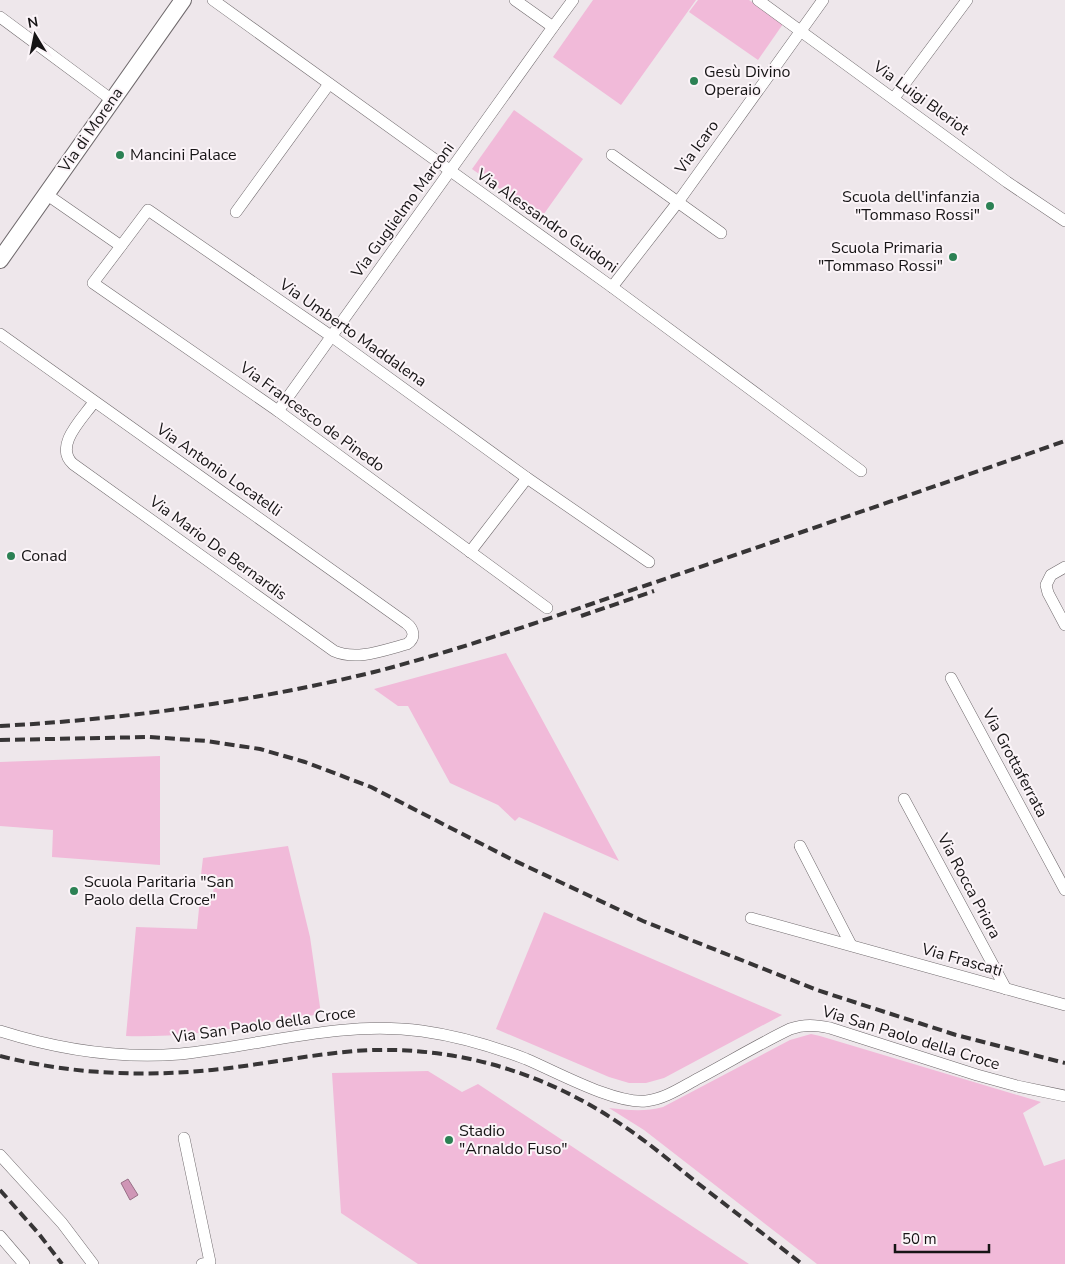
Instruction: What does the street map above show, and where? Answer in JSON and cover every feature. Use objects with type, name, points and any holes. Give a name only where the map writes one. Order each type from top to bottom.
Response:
[{"type":"street","name":"Via di Morena","points":[[0,260],[183,0]]},
{"type":"street","name":"Via Alessandro Guidoni","points":[[212,0],[612,287],[861,470]]},
{"type":"street","points":[[516,0],[553,27]]},
{"type":"street","name":"Via Guglielmo Marconi","points":[[278,411],[573,0]]},
{"type":"street","name":"Via Luigi Bleriot","points":[[758,0],[1008,182],[1065,221]]},
{"type":"street","name":"Via Icaro","points":[[612,287],[678,202],[823,0]]},
{"type":"street","points":[[894,98],[967,0]]},
{"type":"street","points":[[0,17],[112,100]]},
{"type":"street","points":[[236,212],[329,84]]},
{"type":"street","points":[[612,155],[721,233]]},
{"type":"street","points":[[46,194],[121,246]]},
{"type":"street","name":"Via Umberto Maddalena","points":[[121,246],[148,210],[331,336],[527,478],[649,562]]},
{"type":"street","name":"Via Francesco de Pinedo","points":[[121,246],[93,283],[278,411],[547,608]]},
{"type":"street","name":"Via Antonio Locatelli","points":[[0,334],[406,623],[411,628],[413,636]]},
{"type":"street","name":"Via Mario De Bernardis","points":[[94,402],[66,442],[66,452],[73,464],[334,650],[347,655],[364,655],[407,644],[412,641],[413,636]]},
{"type":"street","points":[[470,552],[527,478]]},
{"type":"street","points":[[1065,567],[1050,575],[1046,585],[1048,593],[1065,625]]},
{"type":"street","name":"Via Grottaferrata","points":[[951,678],[1065,890]]},
{"type":"street","name":"Via Rocca Priora","points":[[904,799],[1006,989]]},
{"type":"street","points":[[800,846],[850,945]]},
{"type":"street","name":"Via Frascati","points":[[751,918],[1065,1005]]},
{"type":"street","name":"Via San Paolo della Croce","points":[[0,1031],[41,1042],[76,1048],[114,1053],[155,1055],[208,1050],[327,1031],[378,1028],[421,1031],[462,1038],[496,1048],[612,1096],[638,1101],[655,1099],[671,1093],[790,1029],[803,1025],[814,1025],[830,1028],[997,1080],[1065,1096]]},
{"type":"street","points":[[184,1138],[207,1263]]},
{"type":"street","points":[[0,1155],[62,1223],[93,1264]]},
{"type":"street","points":[[2,1240],[24,1264]]},
{"type":"shaded area","points":[[593,0],[696,0],[621,105],[553,57]]},
{"type":"shaded area","points":[[698,0],[749,0],[783,24],[758,60],[689,12]]},
{"type":"shaded area","points":[[514,110],[583,159],[541,218],[472,169]]},
{"type":"shaded area","points":[[506,653],[619,861],[519,817],[515,821],[498,805],[450,783],[408,706],[398,706],[374,689]]},
{"type":"shaded area","points":[[160,756],[160,865],[52,857],[53,830],[0,826],[0,762]]},
{"type":"shaded area","points":[[288,846],[310,937],[321,1014],[200,1033],[126,1036],[136,927],[197,929],[200,898],[213,899],[214,877],[201,875],[203,858]]},
{"type":"shaded area","points":[[544,912],[782,1015],[664,1078],[646,1083],[629,1083],[609,1077],[496,1029]]},
{"type":"shaded area","points":[[811,1034],[1041,1102],[1023,1113],[1044,1166],[1065,1159],[1065,1264],[817,1264],[644,1130],[609,1108],[643,1110],[663,1107],[790,1040]]},
{"type":"shaded area","name":"Stadio \"Arnaldo Fuso\"","points":[[428,1071],[462,1092],[478,1084],[749,1264],[418,1264],[341,1213],[332,1073]]},
{"type":"shaded area","points":[[128,1179],[138,1195],[130,1200],[121,1183]]},
{"type":"railway","points":[[0,726],[94,719],[188,708],[328,683],[374,672],[478,642],[547,619],[1065,441]]},
{"type":"railway","points":[[581,616],[654,591]]},
{"type":"railway","points":[[0,740],[149,737],[207,741],[260,749],[305,762],[371,787],[511,859],[643,921],[817,990],[956,1035],[1065,1063]]},
{"type":"railway","points":[[0,1056],[53,1067],[132,1073],[212,1070],[301,1057],[355,1051],[391,1050],[461,1057],[495,1065],[528,1076],[560,1090],[592,1106],[622,1125],[802,1264]]},
{"type":"railway","points":[[0,1190],[39,1234],[62,1264]]},
{"type":"place","name":"Gesù Divino Operaio","points":[[694,81]]},
{"type":"place","name":"Mancini Palace","points":[[120,155]]},
{"type":"place","name":"Scuola dell'infanzia \"Tommaso Rossi\"","points":[[990,206]]},
{"type":"place","name":"Scuola Primaria \"Tommaso Rossi\"","points":[[953,257]]},
{"type":"place","name":"Conad","points":[[11,556]]},
{"type":"place","name":"Scuola Paritaria \"San Paolo della Croce\"","points":[[74,891]]},
{"type":"place","name":"Stadio \"Arnaldo Fuso\"","points":[[449,1140]]}]
